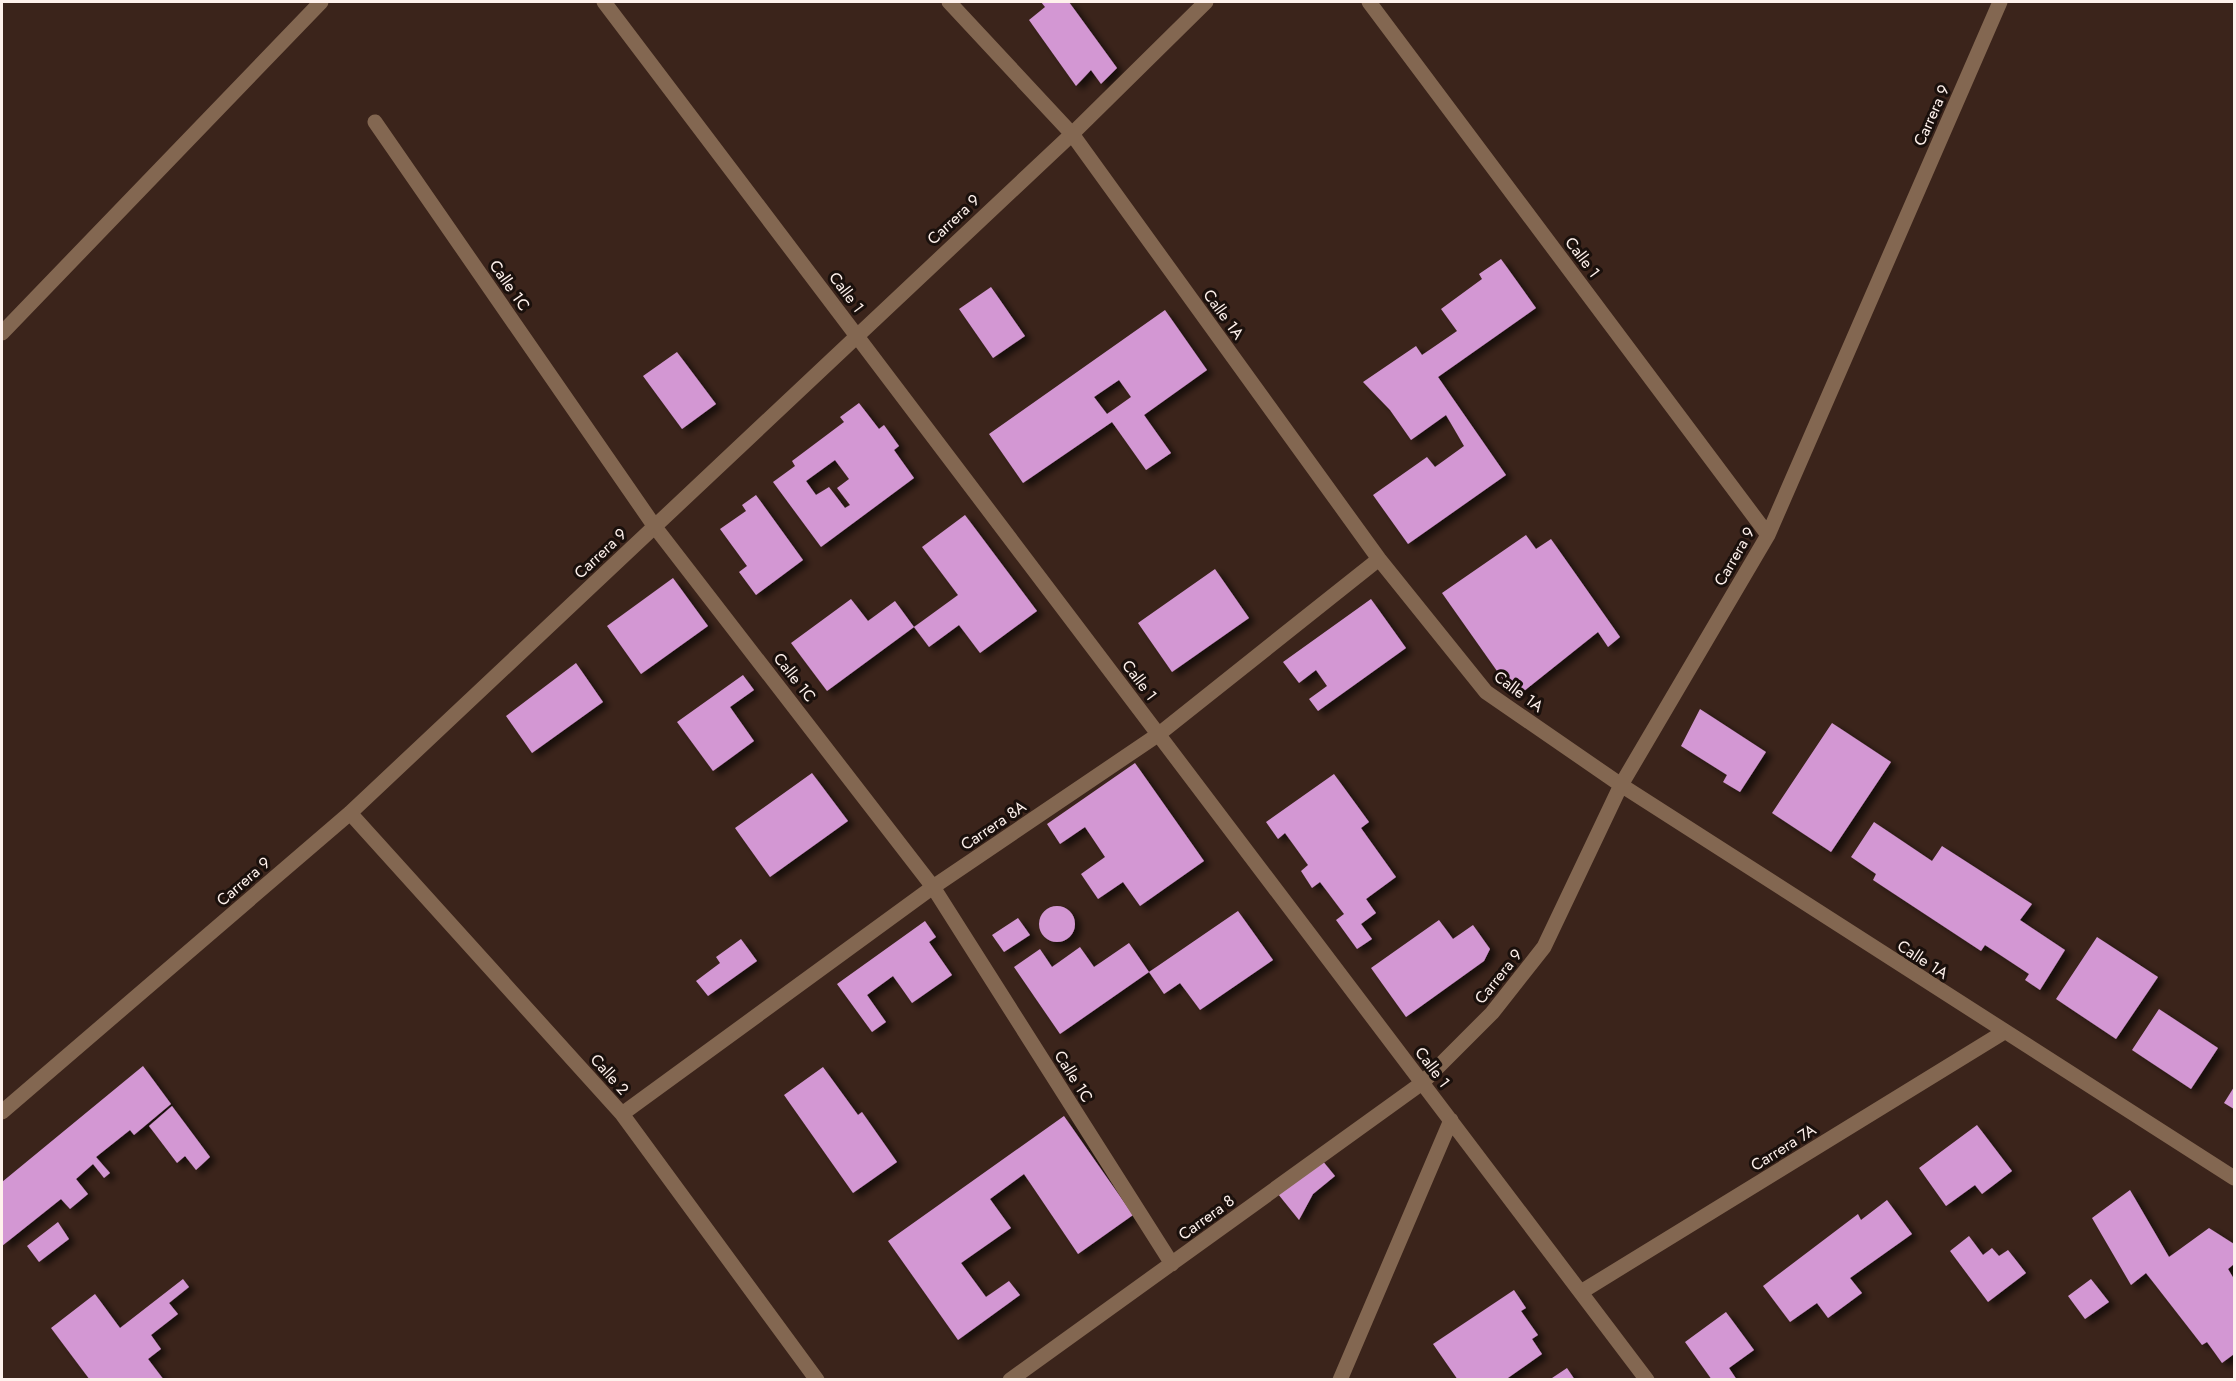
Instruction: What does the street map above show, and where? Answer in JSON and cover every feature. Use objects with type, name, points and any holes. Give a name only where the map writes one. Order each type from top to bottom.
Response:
[{"type":"street","points":[[2,333],[321,2]]},
{"type":"street","name":"Calle 1","points":[[604,2],[1647,1380]]},
{"type":"street","name":"Calle 1A","points":[[949,2],[1071,134],[1379,559],[1486,692],[1621,785],[2235,1178]]},
{"type":"street","name":"Carrera 9","points":[[2,1112],[350,813],[1071,134],[1206,2]]},
{"type":"street","name":"Calle 1","points":[[1369,2],[1768,535]]},
{"type":"street","name":"Carrera 9","points":[[1422,1083],[1492,1013],[1544,946],[1621,785],[1768,535],[2000,2]]},
{"type":"street","name":"Calle 1C","points":[[375,122],[655,527],[933,887],[1172,1264]]},
{"type":"street","name":"Carrera 8A","points":[[622,1114],[933,887],[1159,734],[1379,559]]},
{"type":"street","name":"Calle 2","points":[[350,813],[622,1114],[817,1380]]},
{"type":"street","name":"Carrera 7A","points":[[1581,1292],[2004,1032]]},
{"type":"street","name":"Carrera 8","points":[[1010,1380],[1422,1083]]},
{"type":"street","points":[[1341,1380],[1451,1120]]},
{"type":"building","points":[[1041,2],[1069,2],[1117,68],[1101,84],[1091,70],[1076,86],[1029,20],[1045,7]]},
{"type":"building","points":[[1501,259],[1536,308],[1438,377],[1506,475],[1408,544],[1373,495],[1427,457],[1435,467],[1464,446],[1446,415],[1411,440],[1390,410],[1363,382],[1416,346],[1422,355],[1457,331],[1441,309],[1482,279],[1479,274]]},
{"type":"building","points":[[991,287],[1025,336],[993,358],[959,309]]},
{"type":"building","points":[[1165,310],[1207,370],[1144,415],[1171,453],[1146,470],[1112,422],[1023,483],[989,434]],"holes":[[[1119,380],[1131,397],[1107,414],[1094,397]]]},
{"type":"building","points":[[677,352],[716,404],[682,429],[643,376]]},
{"type":"building","points":[[859,403],[879,429],[884,425],[899,446],[894,450],[914,478],[821,547],[773,482],[795,466],[792,461],[844,422],[840,417]],"holes":[[[835,460],[849,479],[837,488],[850,505],[845,508],[829,487],[816,495],[806,481]]]},
{"type":"building","points":[[756,495],[803,560],[756,595],[739,572],[747,566],[720,529],[746,511],[742,505]]},
{"type":"building","points":[[965,515],[1037,611],[980,653],[959,625],[929,647],[914,627],[958,595],[922,547]]},
{"type":"building","points":[[1526,535],[1536,549],[1551,539],[1620,637],[1608,647],[1598,632],[1519,695],[1509,688],[1442,593]]},
{"type":"building","points":[[1215,569],[1249,618],[1172,672],[1138,623]]},
{"type":"building","points":[[673,578],[708,626],[641,674],[607,626]]},
{"type":"building","points":[[851,599],[868,621],[895,601],[914,627],[827,691],[791,643]]},
{"type":"building","points":[[1371,599],[1406,648],[1318,711],[1309,699],[1327,686],[1316,670],[1299,683],[1283,662]]},
{"type":"building","points":[[576,663],[603,702],[532,753],[506,716]]},
{"type":"building","points":[[743,675],[754,690],[730,707],[754,741],[713,771],[677,722]]},
{"type":"building","points":[[1700,709],[1766,752],[1740,792],[1723,782],[1727,775],[1681,746]]},
{"type":"building","points":[[1832,723],[1891,762],[1831,852],[1772,813]]},
{"type":"building","points":[[1135,763],[1204,861],[1140,906],[1123,882],[1098,899],[1081,874],[1105,857],[1085,827],[1060,844],[1047,824]]},
{"type":"building","points":[[812,773],[848,821],[770,877],[735,828]]},
{"type":"building","points":[[1334,774],[1369,822],[1361,828],[1396,877],[1366,899],[1376,913],[1361,924],[1372,939],[1357,949],[1336,920],[1344,914],[1320,882],[1312,888],[1301,871],[1308,865],[1285,833],[1278,839],[1266,822]]},
{"type":"building","points":[[1874,822],[1932,861],[1942,846],[2032,904],[2020,920],[2065,950],[2040,990],[2025,980],[2029,974],[1985,945],[1981,951],[1873,880],[1876,874],[1851,857]]},
{"type":"building","points":[[1057,906],[1070,911],[1075,924],[1070,937],[1057,942],[1044,937],[1039,924],[1044,911]]},
{"type":"building","points":[[1238,911],[1273,960],[1200,1010],[1180,983],[1164,994],[1149,972]]},
{"type":"building","points":[[1018,918],[1030,935],[1004,952],[992,935]]},
{"type":"building","points":[[1439,920],[1453,939],[1473,925],[1490,949],[1484,961],[1406,1017],[1371,968]]},
{"type":"building","points":[[925,921],[936,937],[929,942],[952,975],[912,1003],[893,976],[867,995],[886,1022],[872,1032],[837,984]]},
{"type":"building","points":[[2097,937],[2158,977],[2116,1039],[2056,999]]},
{"type":"building","points":[[741,939],[757,961],[708,996],[696,981],[720,963],[716,957]]},
{"type":"building","points":[[1129,943],[1149,972],[1060,1034],[1014,967],[1040,949],[1052,967],[1080,947],[1094,967]]},
{"type":"building","points":[[2159,1009],[2218,1048],[2191,1089],[2132,1050]]},
{"type":"building","points":[[143,1066],[171,1104],[134,1135],[130,1130],[96,1157],[110,1173],[104,1178],[93,1164],[76,1179],[88,1194],[70,1209],[61,1199],[2,1246],[2,1182]]},
{"type":"building","points":[[823,1067],[858,1115],[862,1112],[897,1162],[853,1193],[784,1095]]},
{"type":"building","points":[[2234,1087],[2234,1109],[2224,1103]]},
{"type":"building","points":[[172,1106],[210,1157],[196,1170],[185,1156],[177,1163],[149,1126]]},
{"type":"building","points":[[1064,1116],[1133,1215],[1078,1254],[1024,1174],[990,1199],[1011,1228],[961,1263],[986,1297],[1009,1281],[1020,1295],[958,1340],[888,1241]]},
{"type":"building","points":[[1977,1125],[2012,1171],[1982,1194],[1975,1185],[1946,1206],[1919,1168]]},
{"type":"building","points":[[1322,1160],[1335,1176],[1313,1194],[1299,1220],[1278,1194]]},
{"type":"building","points":[[2130,1190],[2169,1257],[2209,1228],[2234,1244],[2234,1264],[2228,1269],[2234,1279],[2234,1354],[2222,1363],[2207,1342],[2202,1345],[2146,1273],[2131,1285],[2092,1218]]},
{"type":"building","points":[[1887,1200],[1912,1234],[1850,1278],[1862,1293],[1828,1318],[1817,1303],[1790,1322],[1763,1286],[1858,1214],[1861,1220]]},
{"type":"building","points":[[58,1222],[69,1239],[39,1262],[27,1246]]},
{"type":"building","points":[[1969,1236],[1983,1255],[1992,1248],[1999,1256],[2008,1250],[2026,1273],[1988,1302],[1950,1251]]},
{"type":"building","points":[[183,1279],[189,1287],[169,1303],[178,1314],[151,1335],[161,1349],[148,1359],[164,1380],[90,1380],[51,1328],[95,1294],[120,1328]]},
{"type":"building","points":[[2091,1279],[2109,1302],[2085,1319],[2068,1296]]},
{"type":"building","points":[[1514,1290],[1526,1308],[1521,1311],[1538,1335],[1532,1339],[1542,1354],[1505,1380],[1458,1380],[1433,1344]]},
{"type":"building","points":[[1726,1312],[1754,1350],[1729,1368],[1737,1380],[1712,1380],[1685,1342]]},
{"type":"building","points":[[1567,1368],[1575,1380],[1549,1380]]}]
